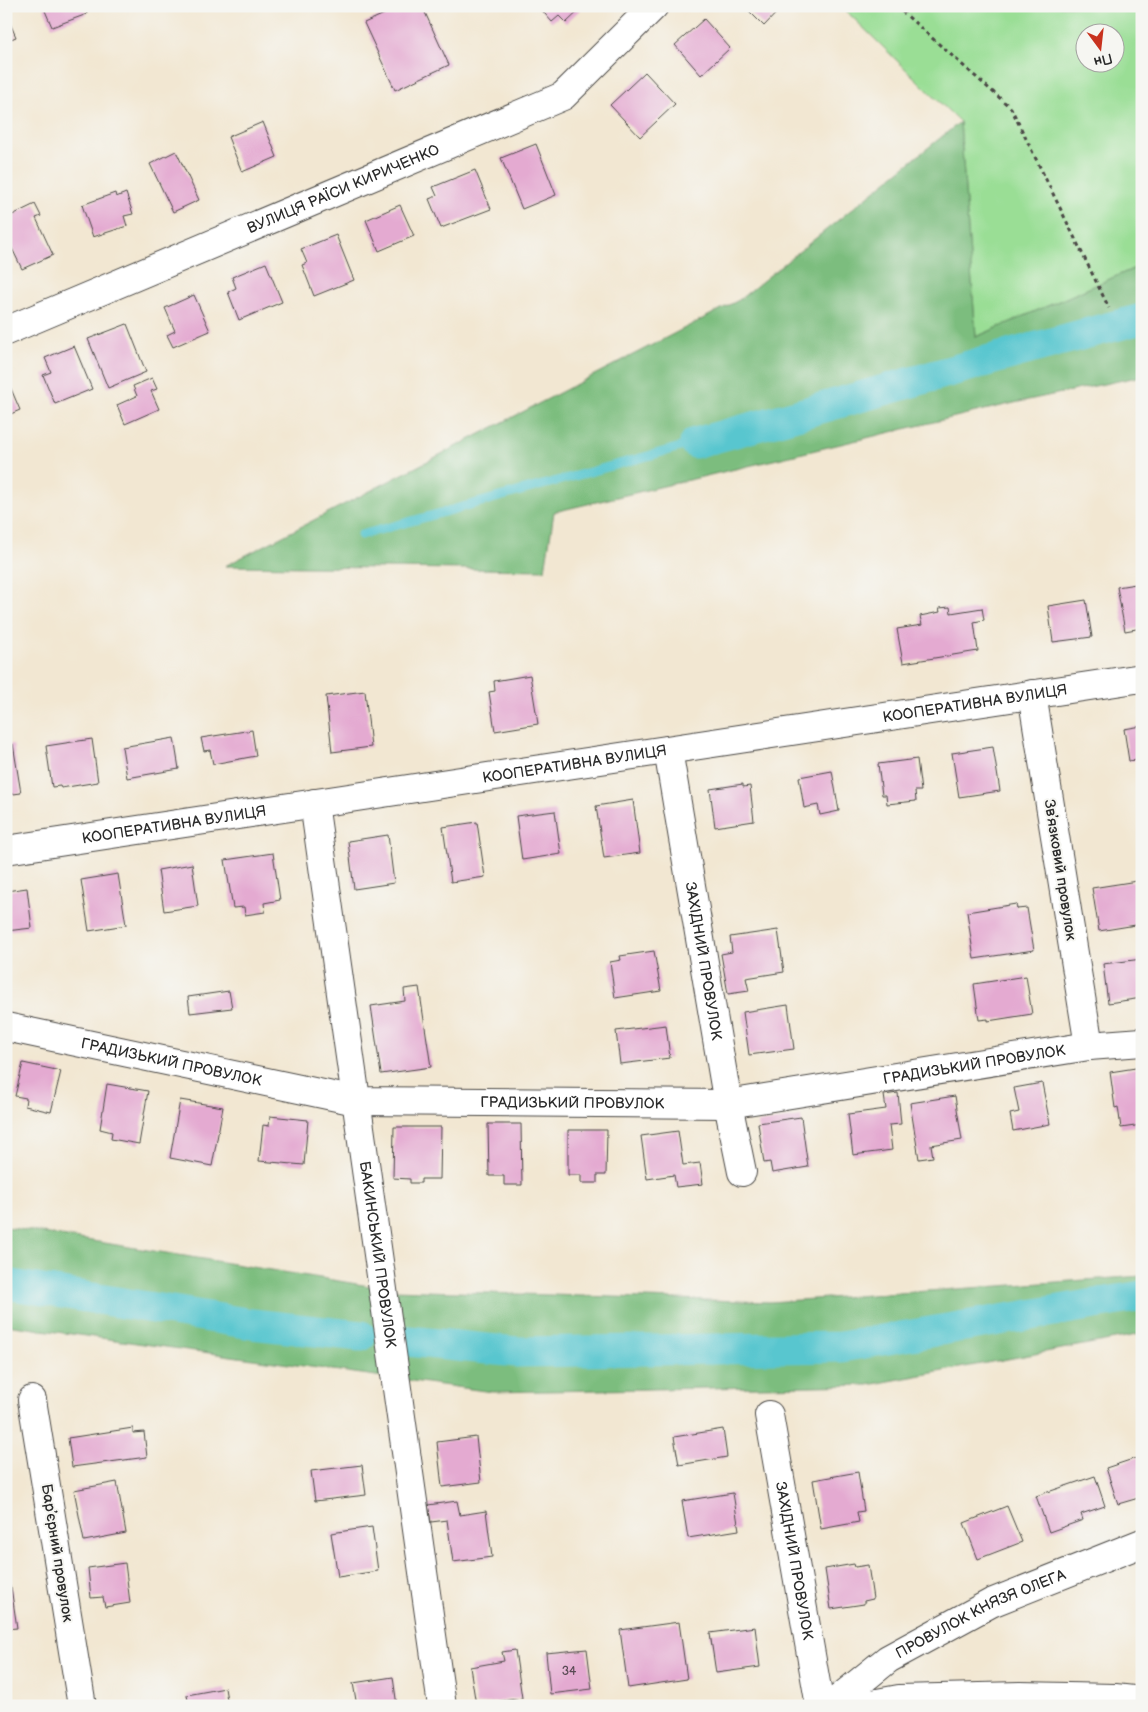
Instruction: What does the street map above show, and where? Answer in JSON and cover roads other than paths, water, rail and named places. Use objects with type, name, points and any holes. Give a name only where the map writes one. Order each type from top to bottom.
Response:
[{"type":"street","name":"ВУЛИЦЯ РАЇСИ КИРИЧЕНКО","points":[[6,332],[563,96],[654,6]]},
{"type":"street","name":"КООПЕРАТИВНА ВУЛИЦЯ","points":[[6,850],[1142,678]]},
{"type":"street","name":"Звʼязковий провулок","points":[[1032,694],[1089,1046]]},
{"type":"street","name":"ЗАХІДНИЙ ПРОВУЛОК","points":[[668,750],[728,1104],[742,1172]]},
{"type":"street","name":"БАКИНСЬКИЙ ПРОВУЛОК","points":[[314,803],[442,1706]]},
{"type":"street","name":"ГРАДИЗЬКИЙ ПРОВУЛОК","points":[[6,1027],[356,1101],[728,1104],[1089,1046],[1142,1042]]},
{"type":"street","name":"Барʼєрний провулок","points":[[32,1400],[82,1706]]},
{"type":"street","name":"ЗАХІДНИЙ ПРОВУЛОК","points":[[769,1415],[820,1706]]},
{"type":"street","name":"ПРОВУЛОК КНЯЗЯ ОЛЕГА","points":[[830,1706],[888,1659],[991,1603],[1142,1543]]},
{"type":"street","points":[[861,1706],[899,1699],[1020,1696],[1115,1698],[1142,1701]]},
{"type":"waterway","points":[[695,443],[1142,319]]},
{"type":"waterway","points":[[361,535],[695,443]]},
{"type":"waterway","points":[[6,1284],[252,1324],[361,1336]]},
{"type":"waterway","points":[[408,1341],[517,1352],[841,1347],[1142,1296]]}]
